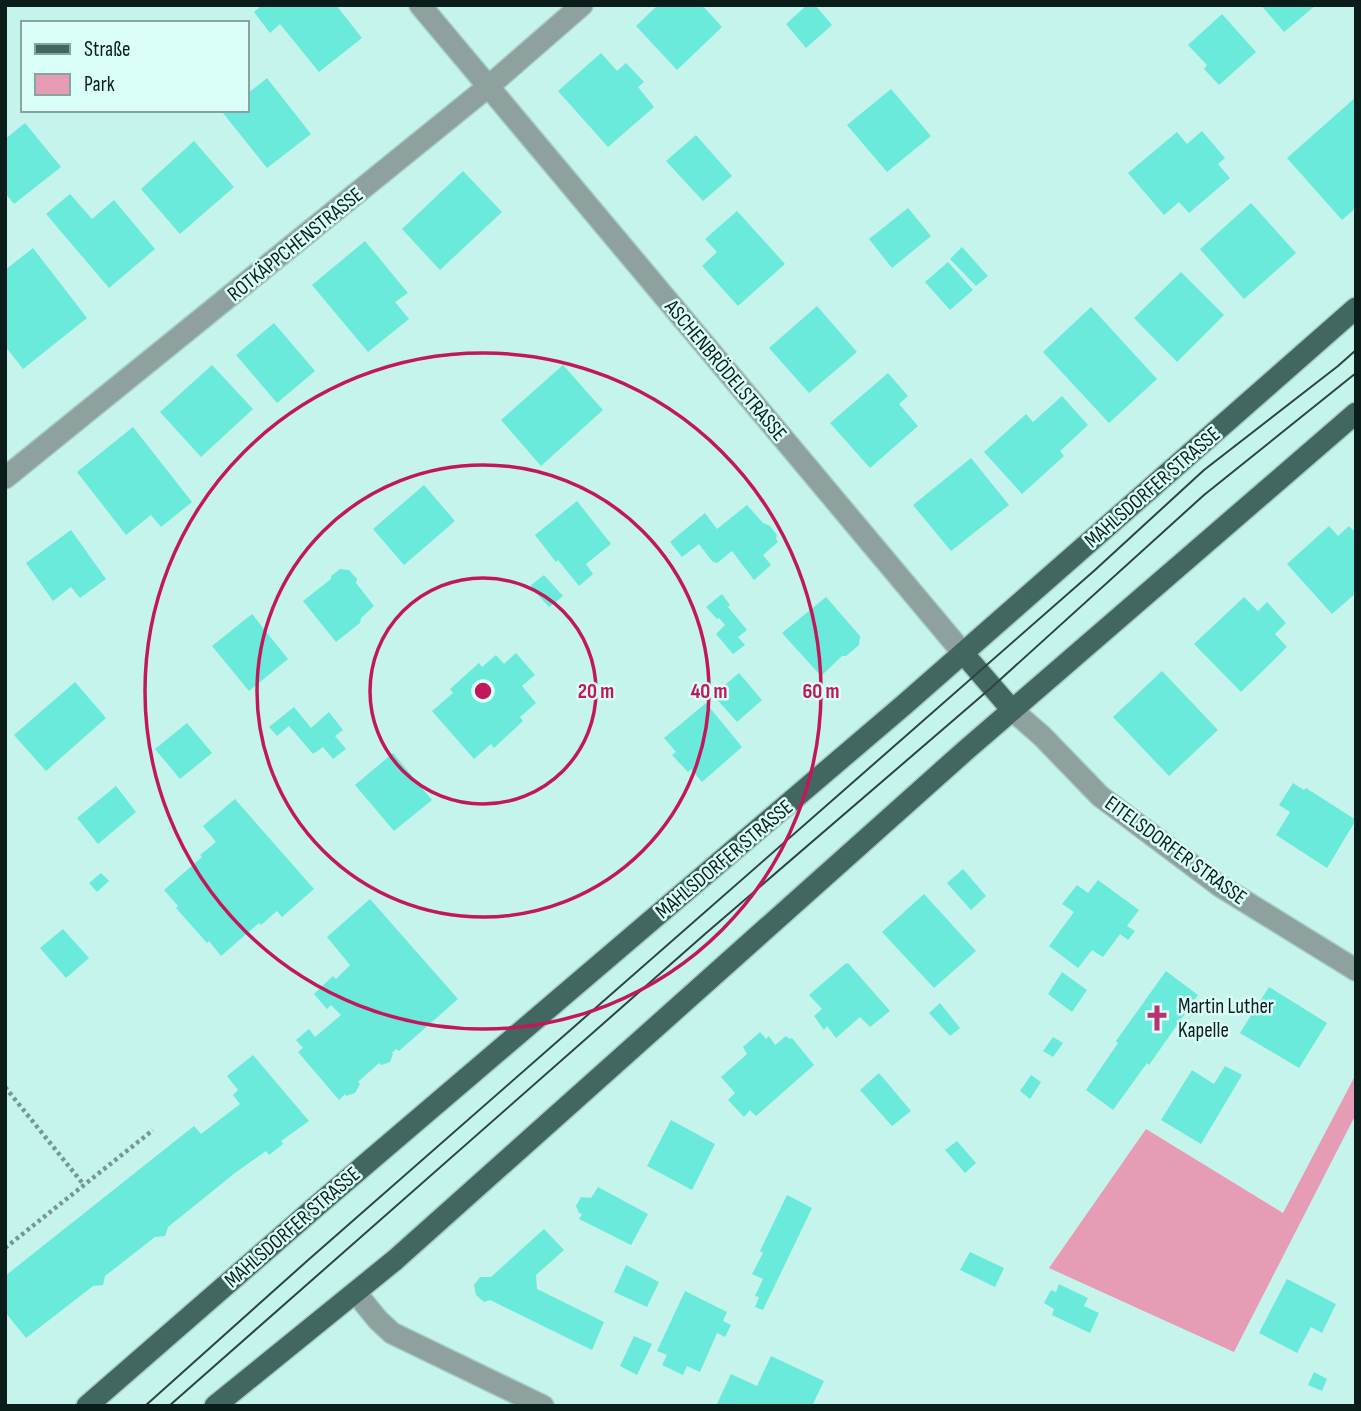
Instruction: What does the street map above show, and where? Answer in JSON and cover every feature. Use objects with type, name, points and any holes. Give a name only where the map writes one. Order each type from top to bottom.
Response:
[{"type":"main road","name":"MAHLSDORFER STRASSE","points":[[87,1406],[319,1203],[963,653],[1356,308]]},
{"type":"main road","points":[[215,1406],[405,1251],[888,819],[1356,413]]},
{"type":"main road","points":[[963,653],[1012,710]]},
{"type":"street","name":"ASCHENBRÖDELSTRASSE","points":[[420,5],[963,653]]},
{"type":"street","name":"ROTKÄPPCHENSTRASSE","points":[[5,478],[489,86],[582,5]]},
{"type":"street","name":"EITELSDORFER STRASSE","points":[[1012,710],[1042,736],[1100,796],[1220,886],[1356,970]]},
{"type":"street","points":[[356,1293],[378,1320],[392,1332],[542,1406]]},
{"type":"path","points":[[5,1087],[84,1185]]},
{"type":"path","points":[[5,1248],[153,1130]]},
{"type":"green space","points":[[1356,1074],[1356,1114],[1234,1352],[1049,1268],[1146,1129],[1283,1213]]},
{"type":"building","points":[[262,5],[336,5],[362,38],[319,72],[280,24],[270,33],[254,12]]},
{"type":"building","points":[[658,5],[702,5],[722,27],[677,70],[636,26]]},
{"type":"building","points":[[807,5],[815,5],[832,25],[806,48],[786,24]]},
{"type":"building","points":[[1261,5],[1316,5],[1284,32]]},
{"type":"building","points":[[1222,14],[1256,52],[1219,85],[1204,69],[1207,65],[1188,45]]},
{"type":"building","points":[[601,53],[617,71],[626,63],[644,82],[638,87],[654,107],[608,147],[558,91]]},
{"type":"building","points":[[267,78],[311,134],[267,168],[223,113],[248,112],[248,93]]},
{"type":"building","points":[[891,89],[931,136],[887,172],[847,125]]},
{"type":"building","points":[[1356,97],[1356,208],[1342,220],[1287,158]]},
{"type":"building","points":[[25,123],[61,167],[14,204],[5,193],[5,139]]},
{"type":"building","points":[[1202,131],[1225,158],[1218,164],[1230,178],[1189,213],[1179,202],[1164,215],[1128,173],[1177,132],[1187,144]]},
{"type":"building","points":[[696,135],[732,176],[703,201],[666,161]]},
{"type":"building","points":[[194,141],[234,187],[180,234],[141,189]]},
{"type":"building","points":[[463,171],[502,212],[440,270],[402,229]]},
{"type":"building","points":[[70,194],[92,219],[114,200],[155,249],[109,288],[46,214]]},
{"type":"building","points":[[1251,203],[1296,253],[1244,299],[1200,249]]},
{"type":"building","points":[[908,208],[931,236],[892,268],[869,239]]},
{"type":"building","points":[[737,211],[785,264],[738,306],[702,266],[717,252],[705,239]]},
{"type":"building","points":[[365,241],[408,293],[395,302],[409,319],[368,352],[312,285]]},
{"type":"building","points":[[962,247],[988,276],[976,286],[950,259]]},
{"type":"building","points":[[33,248],[87,318],[23,369],[5,346],[5,270]]},
{"type":"building","points":[[948,262],[973,290],[950,310],[925,282]]},
{"type":"building","points":[[1181,272],[1224,315],[1177,362],[1134,318]]},
{"type":"building","points":[[817,306],[857,352],[809,393],[769,348]]},
{"type":"building","points":[[1091,307],[1157,379],[1109,423],[1043,352]]},
{"type":"building","points":[[274,323],[315,371],[277,403],[236,355]]},
{"type":"building","points":[[212,365],[253,409],[201,457],[160,412]]},
{"type":"building","points":[[563,365],[603,410],[541,466],[501,420]]},
{"type":"building","points":[[888,373],[908,396],[899,404],[918,426],[870,468],[830,423]]},
{"type":"building","points":[[1062,396],[1088,425],[1060,451],[1064,456],[1022,494],[984,452],[1026,414],[1033,422]]},
{"type":"building","points":[[133,427],[192,502],[161,527],[151,515],[126,535],[77,472]]},
{"type":"building","points":[[971,458],[1009,505],[951,551],[913,505]]},
{"type":"building","points":[[424,485],[455,521],[404,565],[373,529]]},
{"type":"building","points":[[577,501],[611,544],[586,564],[593,574],[579,586],[535,535]]},
{"type":"building","points":[[747,505],[763,523],[770,526],[777,535],[778,542],[763,555],[771,565],[754,580],[732,551],[717,563],[712,561],[699,544],[682,557],[670,542],[705,513],[717,529]]},
{"type":"building","points":[[1329,526],[1338,536],[1349,526],[1356,533],[1356,593],[1332,614],[1287,564]]},
{"type":"building","points":[[71,530],[106,579],[80,598],[71,587],[53,601],[26,563]]},
{"type":"building","points":[[340,569],[349,570],[374,606],[361,618],[360,623],[336,642],[303,601]]},
{"type":"building","points":[[544,575],[563,596],[549,607],[530,586]]},
{"type":"building","points":[[722,594],[730,605],[728,607],[747,630],[738,637],[745,645],[733,654],[716,634],[725,625],[706,607]]},
{"type":"building","points":[[826,597],[860,636],[859,645],[846,656],[842,656],[821,676],[782,633]]},
{"type":"building","points":[[1244,597],[1258,611],[1267,602],[1286,623],[1275,634],[1287,647],[1241,692],[1194,644]]},
{"type":"building","points":[[252,614],[288,659],[249,691],[212,646]]},
{"type":"building","points":[[516,653],[535,675],[522,686],[536,703],[520,717],[523,721],[494,748],[491,744],[474,759],[432,711],[453,693],[450,689],[479,663],[482,667],[496,655],[504,664]]},
{"type":"building","points":[[1162,671],[1218,730],[1169,776],[1113,717]]},
{"type":"building","points":[[739,673],[762,700],[737,722],[713,695]]},
{"type":"building","points":[[75,682],[106,718],[46,771],[14,735]]},
{"type":"building","points":[[706,703],[742,747],[702,782],[691,769],[688,772],[672,755],[676,752],[664,738]]},
{"type":"building","points":[[294,707],[311,728],[329,712],[343,730],[335,736],[346,749],[333,759],[323,747],[313,754],[289,726],[277,736],[269,727]]},
{"type":"building","points":[[187,723],[212,753],[180,779],[155,749]]},
{"type":"building","points":[[393,753],[432,800],[394,831],[355,785]]},
{"type":"building","points":[[1293,783],[1304,790],[1306,788],[1356,820],[1327,868],[1276,835],[1290,812],[1279,805]]},
{"type":"building","points":[[116,786],[136,812],[98,844],[77,818]]},
{"type":"building","points":[[235,799],[314,889],[282,917],[277,911],[261,925],[259,923],[221,956],[176,908],[178,906],[164,890],[216,842],[203,826]]},
{"type":"building","points":[[963,869],[986,896],[971,910],[947,883]]},
{"type":"building","points":[[101,873],[109,881],[97,892],[89,883]]},
{"type":"building","points":[[1098,880],[1139,910],[1127,926],[1135,931],[1128,940],[1120,934],[1103,957],[1092,950],[1078,968],[1049,946],[1074,912],[1062,904],[1077,885],[1088,893]]},
{"type":"building","points":[[924,894],[976,951],[934,988],[882,932]]},
{"type":"building","points":[[370,899],[458,999],[399,1051],[396,1049],[390,1062],[381,1065],[379,1063],[358,1082],[360,1084],[355,1093],[345,1094],[339,1100],[298,1052],[303,1048],[296,1040],[309,1029],[315,1037],[341,1015],[331,1005],[327,1009],[314,994],[333,976],[336,979],[350,965],[327,937]]},
{"type":"building","points":[[63,929],[89,958],[66,978],[40,948]]},
{"type":"building","points":[[848,963],[890,1011],[870,1027],[860,1017],[836,1038],[827,1026],[824,1030],[814,1016],[822,1009],[809,995]]},
{"type":"building","name":"Martin Luther Kapelle","points":[[1166,971],[1198,995],[1149,1065],[1147,1063],[1113,1110],[1086,1090],[1118,1043],[1116,1041]]},
{"type":"building","points":[[1062,972],[1087,990],[1072,1012],[1048,994]]},
{"type":"building","points":[[1269,987],[1327,1023],[1299,1068],[1240,1033]]},
{"type":"building","points":[[940,1003],[960,1028],[950,1036],[929,1013]]},
{"type":"building","points":[[760,1032],[766,1039],[769,1036],[775,1045],[786,1036],[792,1038],[814,1065],[756,1116],[750,1110],[744,1117],[728,1100],[735,1093],[721,1077],[747,1054],[743,1047]]},
{"type":"building","points":[[1053,1037],[1063,1043],[1053,1057],[1043,1051]]},
{"type":"building","points":[[253,1055],[309,1121],[281,1141],[283,1144],[269,1155],[266,1151],[235,1173],[168,1227],[165,1236],[155,1237],[105,1276],[103,1285],[93,1286],[26,1338],[5,1312],[5,1276],[194,1126],[201,1134],[240,1104],[233,1095],[238,1090],[227,1076]]},
{"type":"building","points":[[1225,1066],[1242,1075],[1201,1144],[1161,1120],[1192,1070],[1214,1084]]},
{"type":"building","points":[[879,1073],[911,1111],[892,1126],[860,1090]]},
{"type":"building","points":[[1031,1075],[1041,1082],[1030,1099],[1020,1091]]},
{"type":"building","points":[[671,1120],[715,1144],[692,1190],[647,1166]]},
{"type":"building","points":[[957,1141],[976,1163],[965,1173],[945,1150]]},
{"type":"building","points":[[598,1187],[648,1214],[631,1245],[579,1219],[582,1214],[576,1206],[581,1197],[591,1198]]},
{"type":"building","points":[[787,1195],[812,1208],[763,1310],[755,1307],[759,1297],[755,1296],[763,1279],[752,1274]]},
{"type":"building","points":[[544,1229],[564,1250],[536,1275],[537,1289],[604,1322],[592,1350],[490,1300],[484,1302],[476,1295],[474,1285],[480,1277],[491,1277]]},
{"type":"building","points":[[970,1252],[1004,1268],[995,1287],[960,1270]]},
{"type":"building","points":[[626,1265],[659,1282],[647,1307],[614,1292]]},
{"type":"building","points":[[1287,1279],[1336,1304],[1322,1333],[1311,1327],[1297,1353],[1259,1333]]},
{"type":"building","points":[[1059,1284],[1088,1298],[1084,1306],[1099,1313],[1090,1333],[1052,1315],[1054,1309],[1044,1303],[1051,1290],[1056,1292]]},
{"type":"building","points":[[685,1291],[727,1312],[723,1321],[731,1325],[725,1337],[717,1333],[700,1372],[687,1366],[683,1375],[662,1365],[667,1355],[657,1351]]},
{"type":"building","points":[[634,1336],[652,1344],[637,1375],[620,1366]]},
{"type":"building","points":[[771,1356],[824,1381],[812,1406],[716,1406],[731,1374],[757,1386]]},
{"type":"building","points":[[1314,1372],[1327,1379],[1322,1391],[1308,1385]]},
{"type":"tram line","points":[[145,1406],[1095,570],[1204,470],[1356,350]]},
{"type":"tram line","points":[[169,1406],[705,934],[992,687],[1204,495],[1356,373]]},
{"type":"place","name":"Martin Luther Kapelle","points":[[1157,1018]]}]
